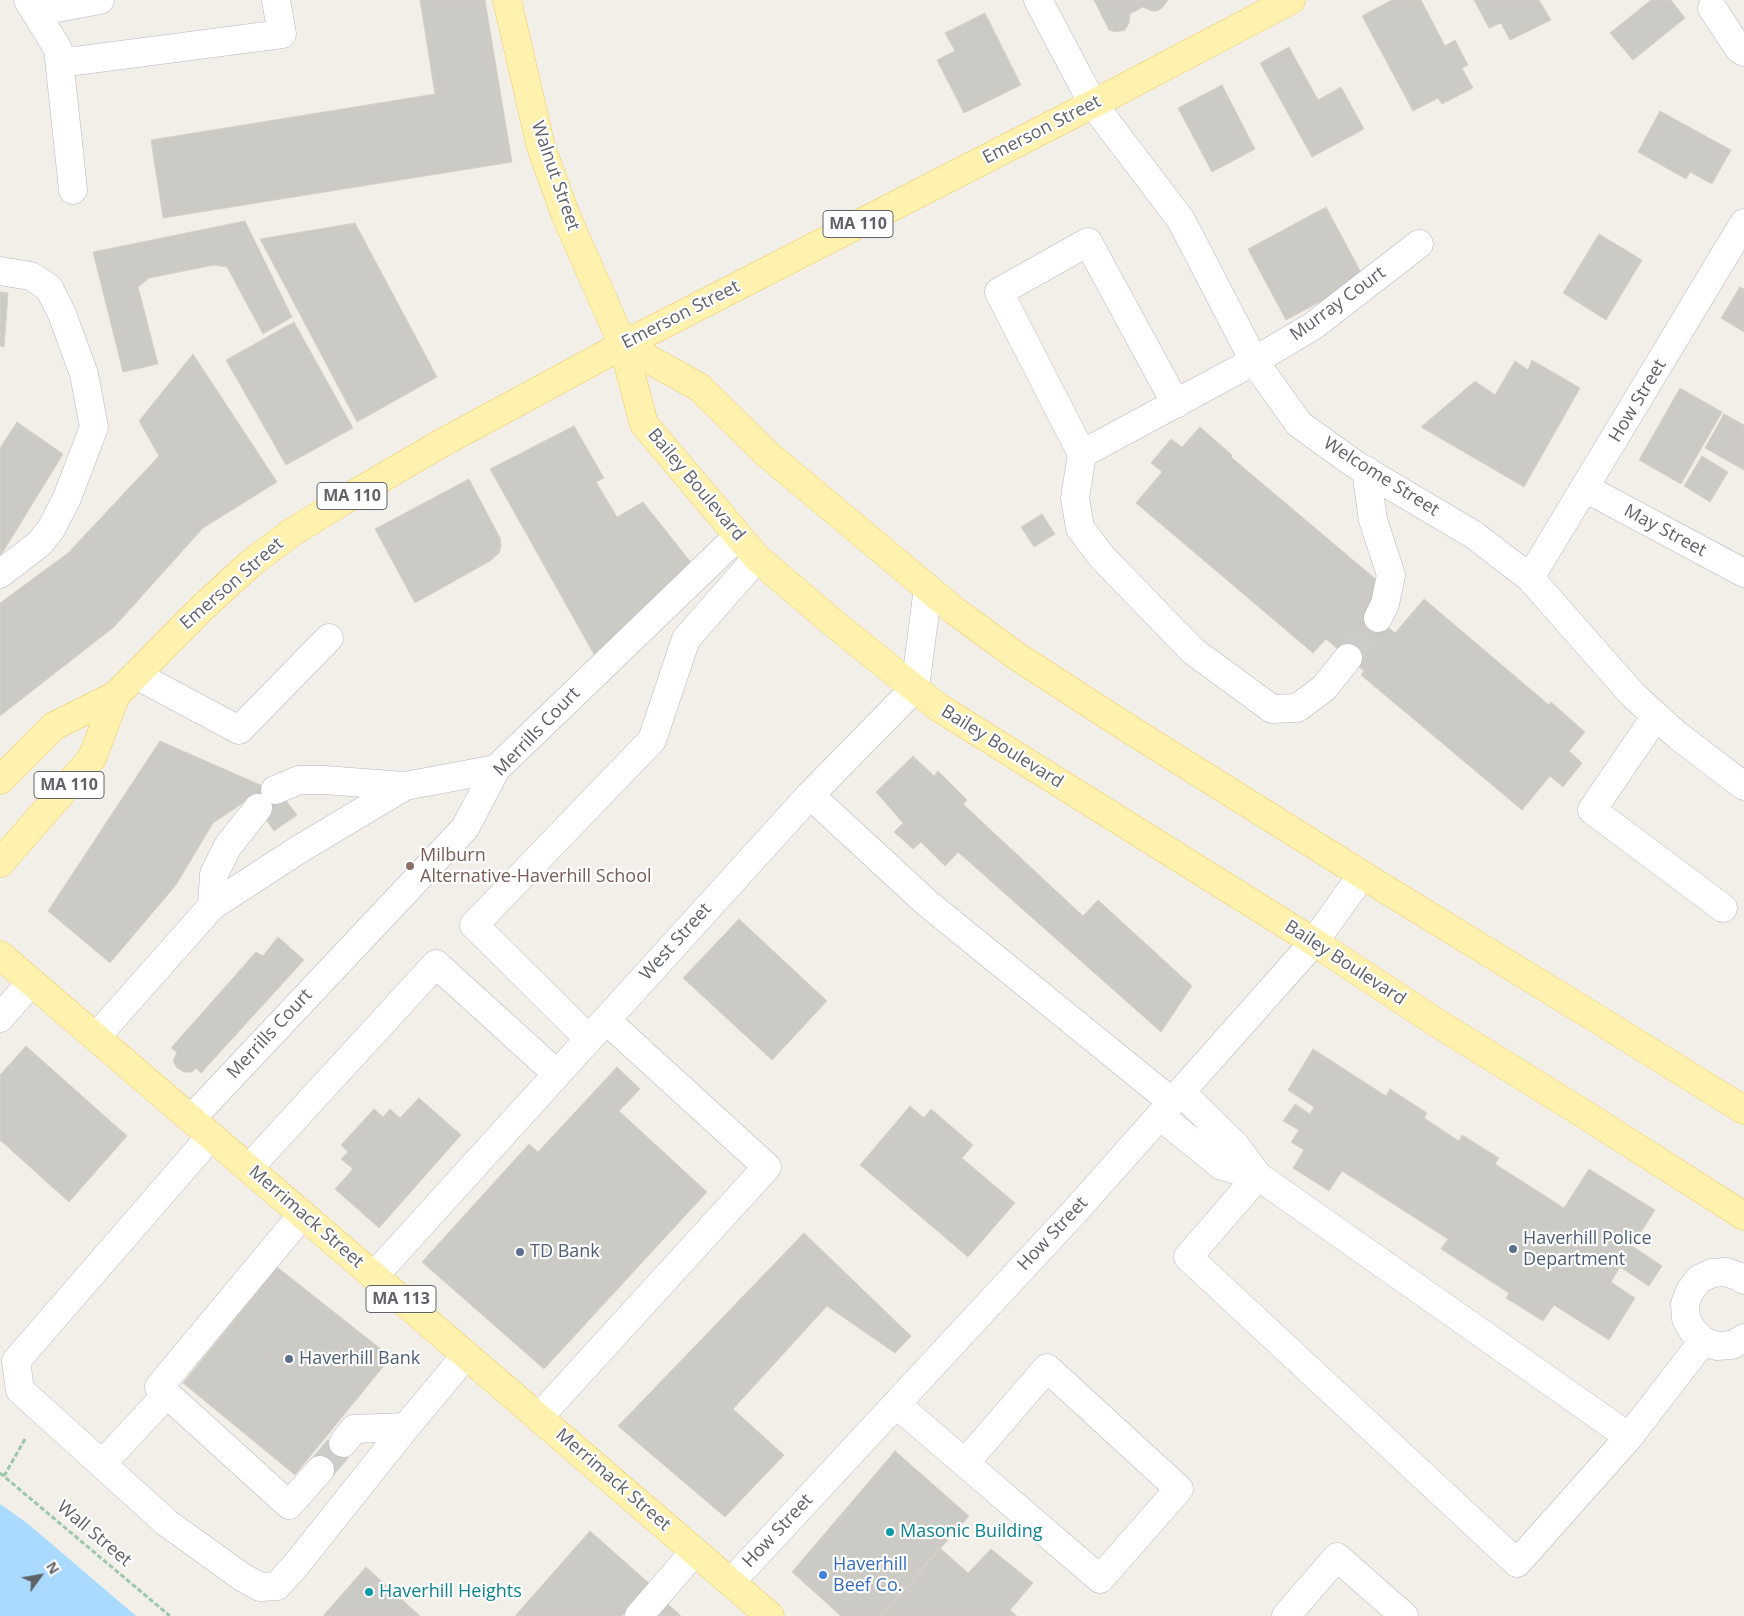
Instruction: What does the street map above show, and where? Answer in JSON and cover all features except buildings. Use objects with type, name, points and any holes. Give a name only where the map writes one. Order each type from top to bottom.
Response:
[{"type":"main road","name":"Walnut Street","points":[[507,0],[541,147],[566,216],[623,345]]},
{"type":"main road","name":"Emerson Street","points":[[0,780],[54,726],[116,695],[210,600],[250,564],[291,533],[440,444],[623,345],[1093,104],[1291,0]]},
{"type":"main road","name":"Bailey Boulevard","points":[[623,345],[644,424],[738,536],[757,558],[914,688],[947,712],[1314,942],[1434,1022],[1584,1114],[1744,1216]]},
{"type":"main road","points":[[623,345],[699,386],[766,452],[955,611],[1018,657],[1362,875],[1744,1110]]},
{"type":"main road","name":"Emerson Street","points":[[0,863],[92,758],[116,695]]},
{"type":"main road","name":"Merrimack Street","points":[[0,955],[770,1616]]},
{"type":"street","points":[[73,190],[58,48],[32,6],[100,0]]},
{"type":"street","points":[[60,63],[282,34],[276,0]]},
{"type":"street","name":"Welcome Street","points":[[1038,0],[1093,104],[1181,220],[1254,361],[1299,424],[1366,470],[1474,535],[1530,578],[1633,695],[1677,735],[1742,778]]},
{"type":"street","points":[[1712,8],[1739,49],[1744,52]]},
{"type":"street","name":"How Street","points":[[1530,578],[1744,224]]},
{"type":"street","points":[[1176,404],[1088,242],[998,292],[1082,454],[1075,498],[1080,528],[1102,558],[1194,651],[1272,709],[1297,708],[1324,688],[1348,658]]},
{"type":"street","name":"Murray Court","points":[[1082,454],[1254,361],[1313,326],[1419,244]]},
{"type":"street","points":[[0,271],[30,276],[49,288],[62,314],[84,374],[94,427],[67,498],[52,529],[39,544],[0,574]]},
{"type":"street","points":[[1366,470],[1373,520],[1391,575],[1385,604],[1378,618]]},
{"type":"street","name":"May Street","points":[[1586,488],[1744,573]]},
{"type":"street","name":"Merrills Court","points":[[190,1119],[465,828],[496,769],[738,536]]},
{"type":"street","points":[[539,1417],[767,1167],[474,925],[652,740],[686,640],[757,558]]},
{"type":"street","points":[[914,688],[928,588]]},
{"type":"street","points":[[136,675],[239,730],[329,638]]},
{"type":"street","name":"West Street","points":[[374,1276],[810,795],[914,688]]},
{"type":"street","points":[[1656,716],[1592,810],[1723,908]]},
{"type":"street","points":[[212,906],[214,874],[228,846],[266,799],[299,780],[405,786],[496,769]]},
{"type":"street","points":[[96,1037],[212,906],[298,850],[405,786]]},
{"type":"street","points":[[810,795],[927,903],[1171,1103],[1222,1166],[1258,1176],[1629,1437]]},
{"type":"street","name":"How Street","points":[[731,1582],[1077,1209],[1314,942],[1362,875]]},
{"type":"street","points":[[250,1168],[436,964],[557,1074]]},
{"type":"street","points":[[0,1018],[31,982]]},
{"type":"street","points":[[211,1136],[16,1361],[20,1390],[167,1523],[242,1577],[260,1587],[277,1586],[321,1534],[396,1427],[466,1355]]},
{"type":"street","points":[[1258,1176],[1188,1256],[1517,1563],[1629,1437],[1703,1341]]},
{"type":"street","points":[[302,1214],[159,1387],[321,1534]]},
{"type":"street","points":[[1743,1275],[1726,1272],[1712,1274],[1699,1280],[1690,1291],[1685,1304],[1686,1319],[1693,1331],[1703,1341],[1717,1346],[1732,1345],[1744,1338]]},
{"type":"street","points":[[896,1404],[964,1463],[1100,1579],[1179,1489],[1047,1368],[964,1463]]},
{"type":"street","points":[[102,1464],[167,1394]]},
{"type":"street","points":[[343,1442],[354,1429],[396,1427]]},
{"type":"street","points":[[289,1505],[320,1470]]},
{"type":"street","points":[[639,1616],[695,1551]]},
{"type":"street","points":[[1286,1616],[1337,1557],[1404,1616]]},
{"type":"path","points":[[4,1476],[28,1434]]},
{"type":"path","name":"Wall Street","points":[[0,1472],[170,1616]]},
{"type":"water","points":[[0,1504],[27,1523],[136,1616],[0,1616]]},
{"type":"tunnel","points":[[1348,658],[1374,626],[1378,618]]},
{"type":"tunnel","points":[[320,1470],[343,1443]]},
{"type":"place","name":"Milburn Alternative-Haverhill School","points":[[410,866]]},
{"type":"place","name":"Haverhill Police Department","points":[[1513,1249]]},
{"type":"place","name":"TD Bank","points":[[520,1252]]},
{"type":"place","name":"Haverhill Bank","points":[[289,1359]]},
{"type":"place","name":"Masonic Building","points":[[890,1532]]},
{"type":"place","name":"Haverhill Beef Co.","points":[[823,1575]]},
{"type":"place","name":"Haverhill Heights","points":[[369,1592]]}]
